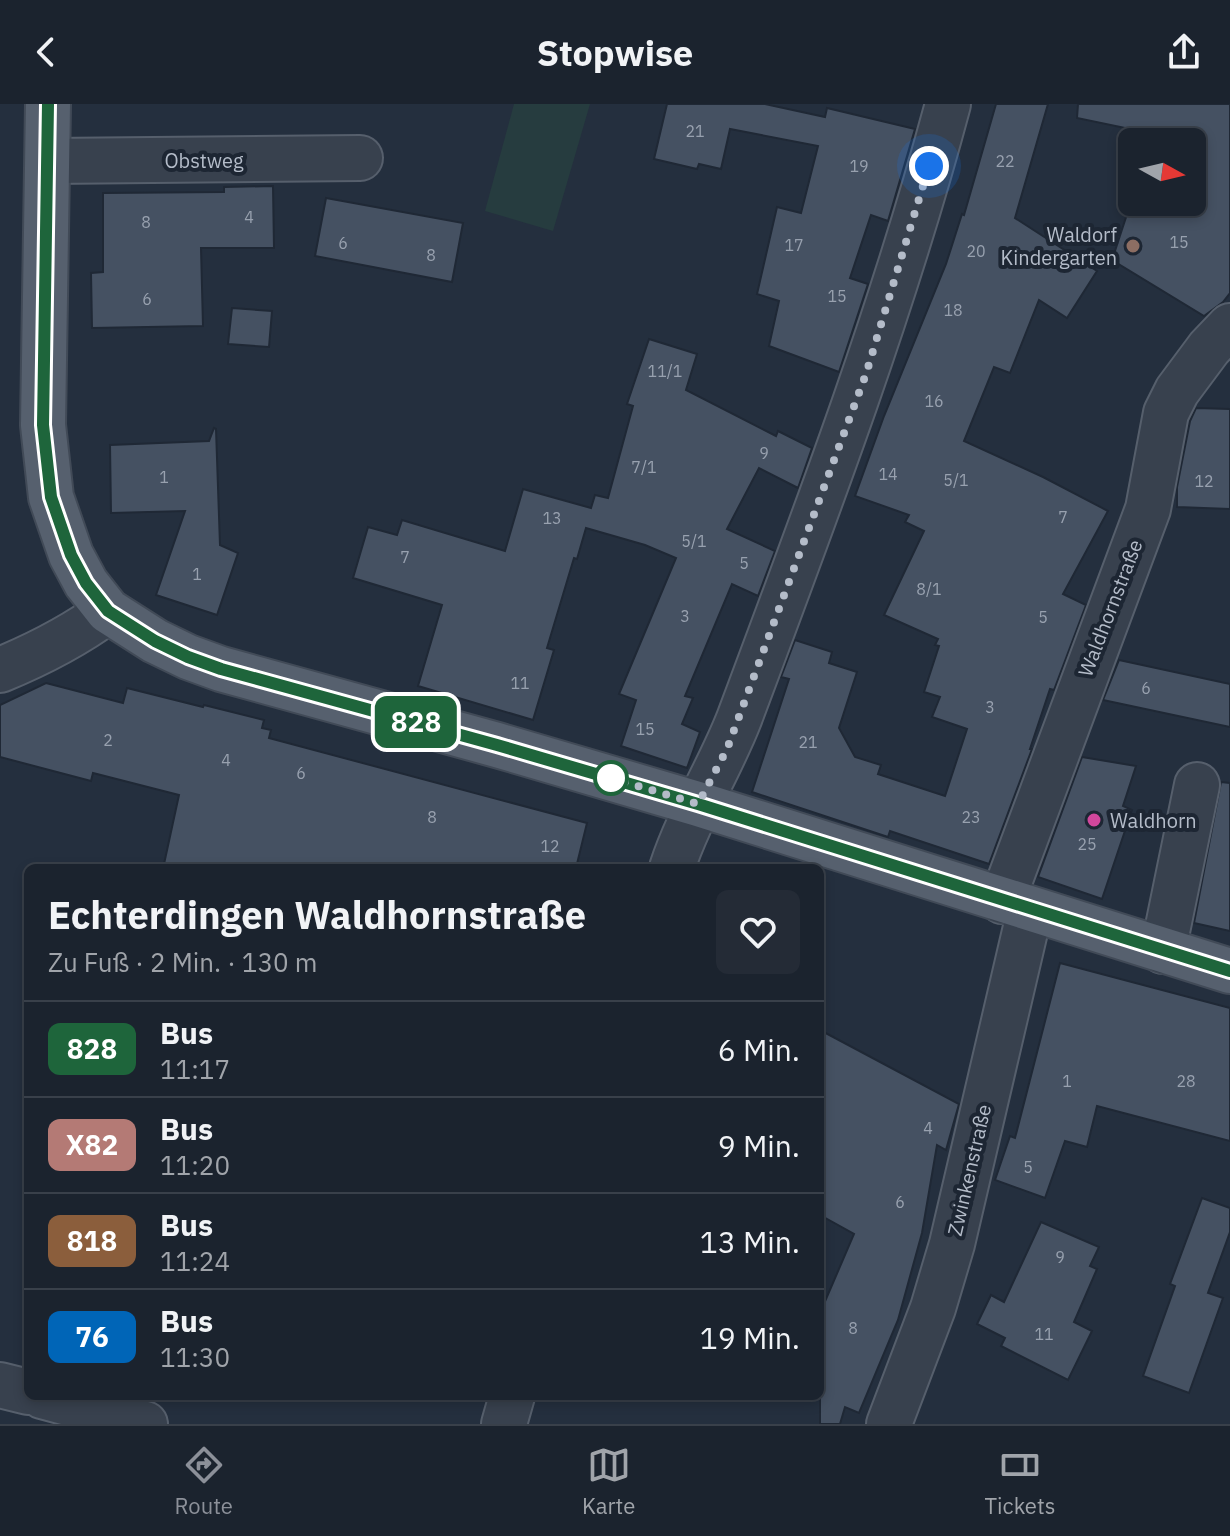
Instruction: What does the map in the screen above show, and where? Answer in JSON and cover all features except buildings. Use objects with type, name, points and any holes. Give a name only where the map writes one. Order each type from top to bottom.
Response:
[{"type":"main road","points":[[48,104],[43,425],[46,460],[51,497],[71,555],[86,583],[108,611],[155,641],[221,669],[698,804],[1230,971]]},
{"type":"street","points":[[674,864],[698,804],[727,749],[861,389],[948,104]]},
{"type":"street","name":"Obstweg","points":[[49,161],[360,158]]},
{"type":"street","name":"Waldhornstraße","points":[[1016,905],[1148,509],[1166,413],[1177,391],[1230,326]]},
{"type":"street","points":[[0,670],[76,634],[108,611]]},
{"type":"street","points":[[1163,951],[1197,785]]},
{"type":"street","name":"Zwinkenstraße","points":[[889,1424],[927,1323],[952,1244],[1016,905]]},
{"type":"street","points":[[0,1385],[24,1391]]},
{"type":"street","points":[[57,1400],[145,1424]]},
{"type":"street","points":[[504,1424],[511,1400]]},
{"type":"green space","points":[[514,104],[590,104],[553,231],[485,211]]},
{"type":"bus line","name":"828","points":[[48,104],[43,425],[46,460],[51,497],[71,555],[86,583],[108,611],[155,641],[221,669],[571,766],[1230,971]]},
{"type":"place","name":"Waldorf Kindergarten","points":[[1133,246]]},
{"type":"place","name":"Waldhorn","points":[[1094,820]]},
{"type":"route","points":[[611,778],[698,804],[727,749],[866,374],[929,166]]}]
